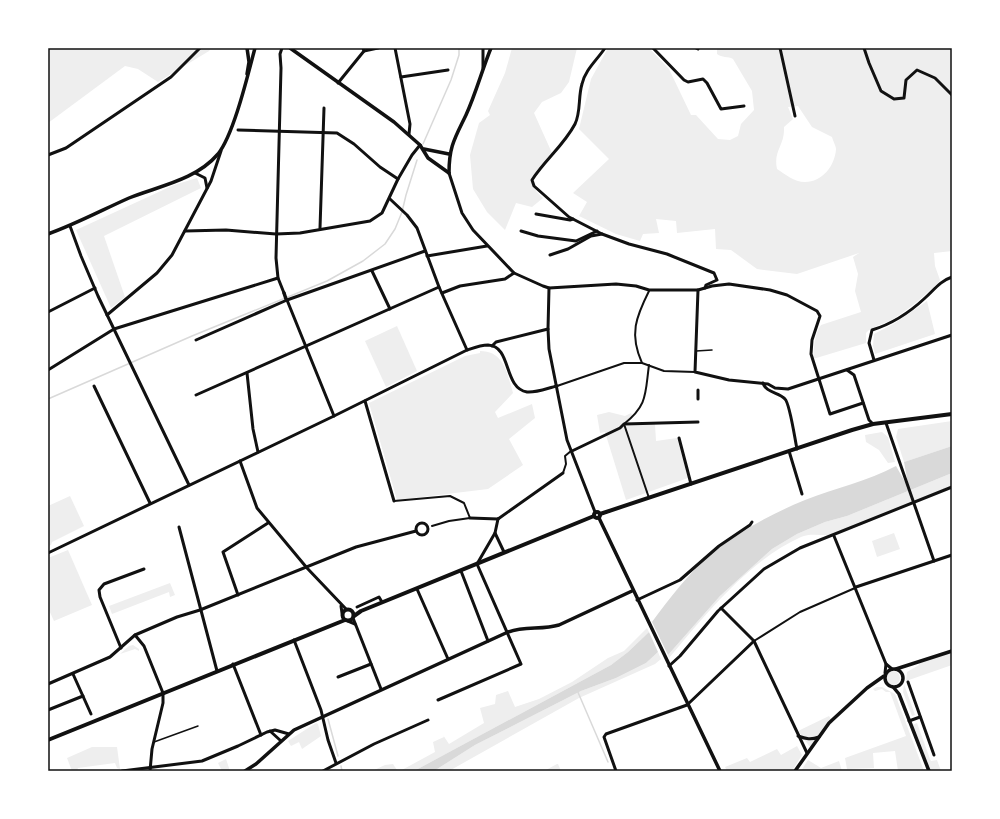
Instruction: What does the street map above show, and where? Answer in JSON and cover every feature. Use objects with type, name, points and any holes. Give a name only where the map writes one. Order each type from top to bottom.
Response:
[{"type":"main road","points":[[48,740],[217,670],[346,620],[361,611],[382,602],[418,589],[504,552],[597,515],[873,424],[952,414]]},
{"type":"main road","points":[[338,622],[342,614],[348,610],[361,611]]},
{"type":"main road","points":[[348,610],[353,617]]},
{"type":"main road","points":[[342,614],[346,620]]},
{"type":"street","points":[[48,155],[66,148],[171,77],[200,48]]},
{"type":"street","points":[[246,81],[249,62],[247,48]]},
{"type":"street","points":[[107,315],[157,273],[172,255],[208,188],[246,81],[255,48]]},
{"type":"street","points":[[278,48],[281,68],[276,234],[278,278],[305,348],[334,416]]},
{"type":"street","points":[[280,54],[282,48]]},
{"type":"street","points":[[290,48],[409,134],[424,149],[428,158],[449,173]]},
{"type":"street","points":[[338,83],[363,50],[378,48]]},
{"type":"street","points":[[395,48],[410,124],[409,134]]},
{"type":"street","points":[[483,68],[484,48]]},
{"type":"street","points":[[492,48],[466,114],[456,133],[449,154],[449,173],[462,213],[487,246],[514,273],[549,288],[616,284],[631,285],[649,290],[698,290],[729,284],[770,290],[787,295],[817,312],[820,316],[812,340],[811,354],[830,414],[863,403]]},
{"type":"street","points":[[605,48],[589,68],[582,84],[576,122],[532,180],[534,186],[573,219],[602,234],[629,244],[667,254],[714,273],[717,280],[706,285],[704,288]]},
{"type":"street","points":[[653,48],[684,80],[688,82],[703,79],[707,83],[721,109],[744,106]]},
{"type":"street","points":[[780,48],[795,116]]},
{"type":"street","points":[[864,48],[881,91],[894,99],[904,98],[906,80],[917,70],[935,78],[952,95]]},
{"type":"street","points":[[401,78],[448,70]]},
{"type":"street","points":[[320,228],[324,108]]},
{"type":"street","points":[[238,130],[323,132],[337,134],[354,144],[380,167],[398,179]]},
{"type":"street","points":[[185,231],[226,230],[276,234],[300,233],[320,228],[370,221],[382,214],[398,179],[412,155],[420,145]]},
{"type":"street","points":[[424,149],[449,154]]},
{"type":"street","points":[[48,234],[70,226],[129,198],[195,173],[209,163],[221,150]]},
{"type":"street","points":[[438,166],[449,163]]},
{"type":"street","points":[[195,173],[205,178],[208,188]]},
{"type":"street","points":[[390,199],[407,215],[417,228],[439,287],[467,350]]},
{"type":"street","points":[[536,214],[570,220],[573,219]]},
{"type":"street","points":[[70,226],[80,256],[107,315],[189,485]]},
{"type":"street","points":[[521,231],[538,236],[576,241],[597,231]]},
{"type":"street","points":[[550,255],[568,249],[591,236],[602,234]]},
{"type":"street","points":[[427,256],[487,246]]},
{"type":"street","points":[[196,340],[287,299],[372,271],[425,251]]},
{"type":"street","points":[[372,271],[390,309]]},
{"type":"street","points":[[442,293],[460,286],[506,279],[514,273]]},
{"type":"street","points":[[874,360],[869,342],[872,330],[892,322],[926,298],[942,281],[952,277]]},
{"type":"street","points":[[48,370],[114,329],[278,278]]},
{"type":"street","points":[[196,395],[305,348],[439,287]]},
{"type":"street","points":[[48,312],[95,288]]},
{"type":"street","points":[[549,288],[549,349],[567,440],[597,515],[632,591],[720,771]]},
{"type":"street","points":[[642,363],[636,348],[636,322],[637,316],[649,290]]},
{"type":"street","points":[[696,372],[698,290]]},
{"type":"street","points":[[492,346],[496,342],[548,329]]},
{"type":"street","points":[[48,553],[366,401],[467,350],[485,345],[492,346],[498,350],[504,360],[513,383],[522,390],[536,392],[624,363],[642,363],[664,371],[696,372],[729,380],[756,382],[768,384],[775,388],[788,389],[952,335]]},
{"type":"street","points":[[432,526],[449,521],[470,518],[498,519],[563,473],[566,464],[565,456],[567,452],[620,428],[635,414],[644,401],[649,366]]},
{"type":"street","points":[[847,370],[854,375],[869,420],[873,424]]},
{"type":"street","points":[[247,373],[253,429],[258,452]]},
{"type":"street","points":[[763,384],[767,389],[780,395],[787,401],[797,448]]},
{"type":"street","points":[[94,386],[150,504]]},
{"type":"street","points":[[698,390],[698,399]]},
{"type":"street","points":[[366,401],[394,501],[450,496],[464,503],[470,518]]},
{"type":"street","points":[[624,424],[698,422]]},
{"type":"street","points":[[886,423],[912,502],[934,561]]},
{"type":"street","points":[[624,424],[649,498]]},
{"type":"street","points":[[678,438],[691,484]]},
{"type":"street","points":[[789,451],[802,494]]},
{"type":"street","points":[[240,461],[257,508],[307,568],[341,606],[348,610]]},
{"type":"street","points":[[669,666],[680,656],[721,608],[764,569],[800,548],[834,536],[952,486]]},
{"type":"street","points":[[438,700],[521,664],[477,564],[495,533],[498,519]]},
{"type":"street","points":[[637,600],[680,580],[719,546],[750,525],[752,522]]},
{"type":"street","points":[[238,595],[223,552],[268,523]]},
{"type":"street","points":[[420,523],[426,524],[428,527],[428,531],[423,535],[419,534],[416,530],[417,525],[420,523]]},
{"type":"street","points":[[179,527],[217,670]]},
{"type":"street","points":[[48,684],[105,660],[135,635],[177,617],[200,610],[356,547],[416,530]]},
{"type":"street","points":[[495,533],[504,552]]},
{"type":"street","points":[[834,536],[886,664],[886,684]]},
{"type":"street","points":[[616,771],[604,737],[606,734],[687,705],[754,641],[800,612],[856,587],[952,555]]},
{"type":"street","points":[[121,648],[100,598],[99,590],[104,584],[144,569]]},
{"type":"street","points":[[461,571],[488,641]]},
{"type":"street","points":[[418,589],[448,659]]},
{"type":"street","points":[[245,771],[256,764],[289,734],[381,689],[508,632],[517,629],[549,628],[559,625],[632,591]]},
{"type":"street","points":[[357,606],[379,597],[382,602]]},
{"type":"street","points":[[341,606],[342,614]]},
{"type":"street","points":[[721,608],[754,641],[807,753]]},
{"type":"street","points":[[353,617],[381,689]]},
{"type":"street","points":[[346,620],[355,624]]},
{"type":"street","points":[[135,635],[144,646],[163,693],[163,703],[154,742],[150,769]]},
{"type":"street","points":[[293,640],[321,710],[336,763]]},
{"type":"street","points":[[795,771],[819,737],[849,704],[885,675],[894,669],[905,667],[952,651]]},
{"type":"street","points":[[233,664],[261,735]]},
{"type":"street","points":[[338,677],[371,664]]},
{"type":"street","points":[[886,664],[902,675]]},
{"type":"street","points":[[899,694],[905,667]]},
{"type":"street","points":[[73,674],[90,714]]},
{"type":"street","points":[[908,682],[934,755]]},
{"type":"street","points":[[875,683],[886,684],[894,688],[899,694],[929,771]]},
{"type":"street","points":[[894,688],[900,685]]},
{"type":"street","points":[[48,710],[83,696]]},
{"type":"street","points":[[909,721],[920,717]]},
{"type":"street","points":[[323,771],[336,763],[428,720]]},
{"type":"street","points":[[122,771],[150,769],[202,760],[238,746],[270,731],[275,730],[289,734]]},
{"type":"street","points":[[270,731],[281,741]]},
{"type":"street","points":[[798,736],[812,740],[819,737]]},
{"type":"lane","points":[[696,351],[712,350]]},
{"type":"lane","points":[[154,742],[198,726]]},
{"type":"shaded area","points":[[48,48],[211,48],[209,51],[158,82],[138,69],[125,66],[48,123]]},
{"type":"shaded area","points":[[512,48],[577,48],[569,82],[561,93],[542,102],[534,113],[552,153],[533,179],[536,191],[543,198],[532,207],[516,203],[505,230],[487,212],[473,189],[470,155],[479,123],[490,115],[488,111],[505,73]]},
{"type":"shaded area","points":[[608,48],[649,48],[669,69],[691,115],[696,115],[718,139],[730,140],[738,136],[741,124],[754,110],[752,91],[733,59],[717,54],[717,48],[952,48],[952,251],[934,253],[935,266],[940,280],[939,282],[917,302],[899,315],[866,333],[866,343],[813,359],[816,337],[821,325],[861,312],[855,291],[858,274],[853,257],[859,253],[797,274],[757,269],[731,250],[716,249],[715,229],[677,233],[676,221],[656,219],[659,233],[643,234],[640,241],[616,234],[579,216],[587,202],[573,193],[609,159],[579,129],[591,79]],"holes":[[[798,106],[812,127],[832,137],[836,148],[835,155],[830,167],[822,176],[811,181],[801,182],[777,169],[776,163],[783,139],[784,127],[793,119],[788,107]]]},
{"type":"shaded area","points":[[197,178],[201,188],[104,236],[125,297],[111,308],[76,230],[174,185]]},
{"type":"shaded area","points":[[927,301],[935,334],[875,354],[873,346],[874,334],[895,323]]},
{"type":"shaded area","points":[[397,326],[417,371],[386,387],[365,341]]},
{"type":"shaded area","points":[[480,351],[488,352],[494,355],[503,364],[513,393],[495,412],[498,418],[532,404],[535,418],[509,439],[523,465],[488,489],[397,500],[369,403],[465,356],[480,353]]},
{"type":"shaded area","points":[[609,412],[625,416],[631,413],[633,417],[628,423],[655,424],[656,441],[677,438],[688,478],[626,500],[605,432],[600,433],[597,415]]},
{"type":"shaded area","points":[[952,421],[952,446],[904,462],[896,437],[898,429]]},
{"type":"shaded area","points":[[882,432],[888,437],[895,462],[888,463],[879,450],[866,442],[865,435]]},
{"type":"shaded area","points":[[952,446],[952,473],[847,516],[825,522],[797,534],[772,549],[720,596],[668,655],[652,622],[686,578],[710,555],[755,524],[792,505],[874,476],[896,466],[909,489],[904,462]]},
{"type":"shaded area","points":[[952,473],[952,485],[895,511],[837,534],[805,536],[782,547],[746,574],[729,590],[669,658],[668,655],[720,596],[772,549],[797,534],[825,522],[847,516]]},
{"type":"shaded area","points":[[70,496],[84,526],[52,542],[51,545],[48,546],[48,506]]},
{"type":"shaded area","points":[[894,533],[900,549],[877,557],[872,541]]},
{"type":"shaded area","points":[[68,550],[92,605],[54,621],[48,608],[48,558]]},
{"type":"shaded area","points":[[170,583],[175,595],[170,597],[169,592],[112,614],[109,606]]},
{"type":"shaded area","points":[[647,628],[649,632],[628,652],[611,665],[414,771],[400,771],[435,752],[433,742],[444,737],[443,735],[449,744],[484,723],[480,708],[495,704],[496,695],[508,691],[515,707],[539,699],[572,682],[608,658],[624,651]]},
{"type":"shaded area","points":[[649,632],[658,652],[646,663],[616,678],[581,691],[475,745],[434,771],[414,771],[611,665],[628,652]]},
{"type":"shaded area","points":[[133,645],[139,649],[139,651],[135,649],[120,654],[129,646]]},
{"type":"shaded area","points":[[952,649],[952,665],[906,681],[907,672],[919,665],[920,660]]},
{"type":"shaded area","points":[[658,652],[661,659],[655,664],[579,698],[449,771],[434,771],[475,745],[581,691],[616,678],[646,663]]},
{"type":"shaded area","points":[[893,671],[898,673],[900,678],[898,683],[893,685],[888,683],[886,678],[888,673]]},
{"type":"shaded area","points":[[904,684],[915,715],[912,716],[903,692]]},
{"type":"shaded area","points":[[882,687],[895,694],[924,771],[898,771],[895,751],[873,753],[874,768],[847,769],[845,758],[906,736],[890,692],[886,692],[882,689],[875,691],[873,689]]},
{"type":"shaded area","points":[[829,716],[833,722],[810,747],[798,731]]},
{"type":"shaded area","points":[[316,723],[318,724],[321,736],[302,749],[299,742],[291,746],[288,741]]},
{"type":"shaded area","points":[[917,723],[931,761],[937,760],[941,771],[930,771],[912,725]]},
{"type":"shaded area","points":[[797,746],[802,755],[792,771],[727,771],[725,767],[747,758],[750,762],[777,749],[781,755]]},
{"type":"shaded area","points":[[92,747],[117,747],[120,769],[117,768],[115,763],[78,768],[77,771],[72,771],[67,758]]},
{"type":"shaded area","points":[[226,759],[230,771],[222,771],[218,763]]},
{"type":"shaded area","points":[[808,760],[821,768],[839,761],[842,771],[801,771]]},
{"type":"shaded area","points":[[393,764],[397,770],[395,771],[372,771],[385,765]]},
{"type":"shaded area","points":[[557,764],[561,771],[546,770]]},
{"type":"waterway","points":[[423,144],[451,80],[459,55],[459,48]]},
{"type":"waterway","points":[[48,399],[192,336],[327,281],[363,261],[385,244],[395,229],[402,212],[417,160]]},
{"type":"waterway","points":[[577,690],[608,762]]},
{"type":"waterway","points":[[328,719],[338,756]]},
{"type":"waterway","points":[[341,766],[342,771]]}]
